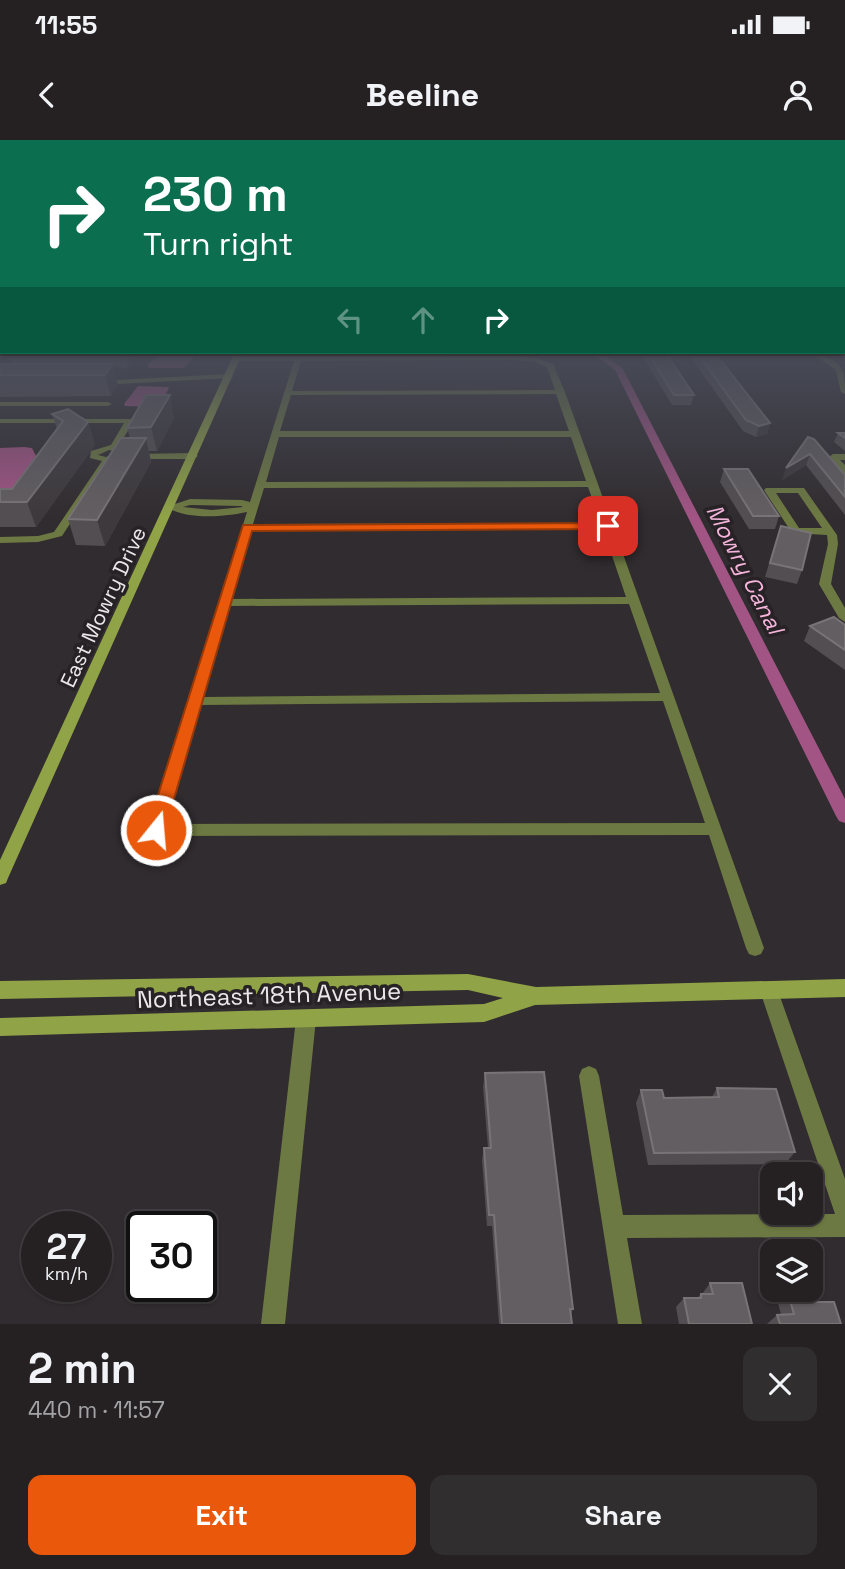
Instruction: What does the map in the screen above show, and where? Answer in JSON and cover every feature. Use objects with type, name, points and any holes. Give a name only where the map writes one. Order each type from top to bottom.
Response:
[{"type":"street","name":"East Mowry Drive","points":[[0,878],[216,406]]},
{"type":"street","points":[[284,406],[156,830],[715,829]]},
{"type":"street","points":[[566,406],[755,948]]},
{"type":"street","points":[[0,421],[130,421],[114,447]]},
{"type":"street","points":[[275,434],[576,434]]},
{"type":"street","points":[[114,447],[117,456]]},
{"type":"street","points":[[114,447],[103,448],[93,454],[95,458],[195,453]]},
{"type":"street","points":[[0,540],[38,540],[58,534],[117,456]]},
{"type":"street","points":[[845,457],[833,457],[845,471]]},
{"type":"street","points":[[260,485],[593,484]]},
{"type":"street","points":[[830,531],[796,531],[769,490],[801,490],[830,531],[833,544],[825,584],[845,618]]},
{"type":"street","points":[[171,507],[186,511],[212,507],[239,512],[253,507]]},
{"type":"street","points":[[247,527],[608,526]]},
{"type":"street","points":[[224,603],[633,600]]},
{"type":"street","points":[[195,701],[666,697]]},
{"type":"street","name":"Northeast 18th Avenue","points":[[0,990],[468,982],[536,996],[845,988]]},
{"type":"street","points":[[769,991],[845,1211]]},
{"type":"street","name":"Northeast 18th Avenue","points":[[0,1027],[485,1013],[536,996]]},
{"type":"street","points":[[273,1324],[306,1019]]},
{"type":"street","points":[[589,1076],[629,1324]]},
{"type":"street","points":[[614,1227],[845,1225]]},
{"type":"shaded area","points":[[0,448],[32,448],[41,466],[0,500]]},
{"type":"building","points":[[140,406],[163,406],[151,427],[127,428]]},
{"type":"building","points":[[736,406],[757,406],[770,423],[759,426],[746,420]]},
{"type":"building","points":[[68,409],[88,422],[27,502],[0,502],[0,489],[12,489],[63,421],[52,414]]},
{"type":"building","points":[[808,437],[814,439],[845,475],[845,497],[810,454],[786,468]]},
{"type":"building","points":[[121,438],[146,438],[97,520],[68,519]]},
{"type":"building","points":[[724,469],[748,469],[779,516],[753,516]]},
{"type":"building","points":[[781,526],[811,533],[802,570],[770,563]]},
{"type":"building","points":[[834,617],[845,625],[845,650],[810,626]]},
{"type":"building","points":[[544,1072],[573,1309],[570,1309],[572,1324],[502,1324],[494,1215],[489,1215],[484,1148],[491,1148],[485,1073]]},
{"type":"building","points":[[717,1088],[776,1089],[795,1152],[654,1153],[641,1090],[662,1090],[664,1098],[719,1097]]},
{"type":"building","points":[[710,1283],[742,1283],[752,1324],[689,1324],[684,1298],[701,1298],[701,1294],[713,1294]]},
{"type":"building","points":[[790,1302],[834,1302],[841,1324],[780,1324],[777,1315],[794,1314]]},
{"type":"waterway","name":"Mowry Canal","points":[[638,406],[845,816]]},
{"type":"route","points":[[156,830],[247,527],[608,526]]}]
